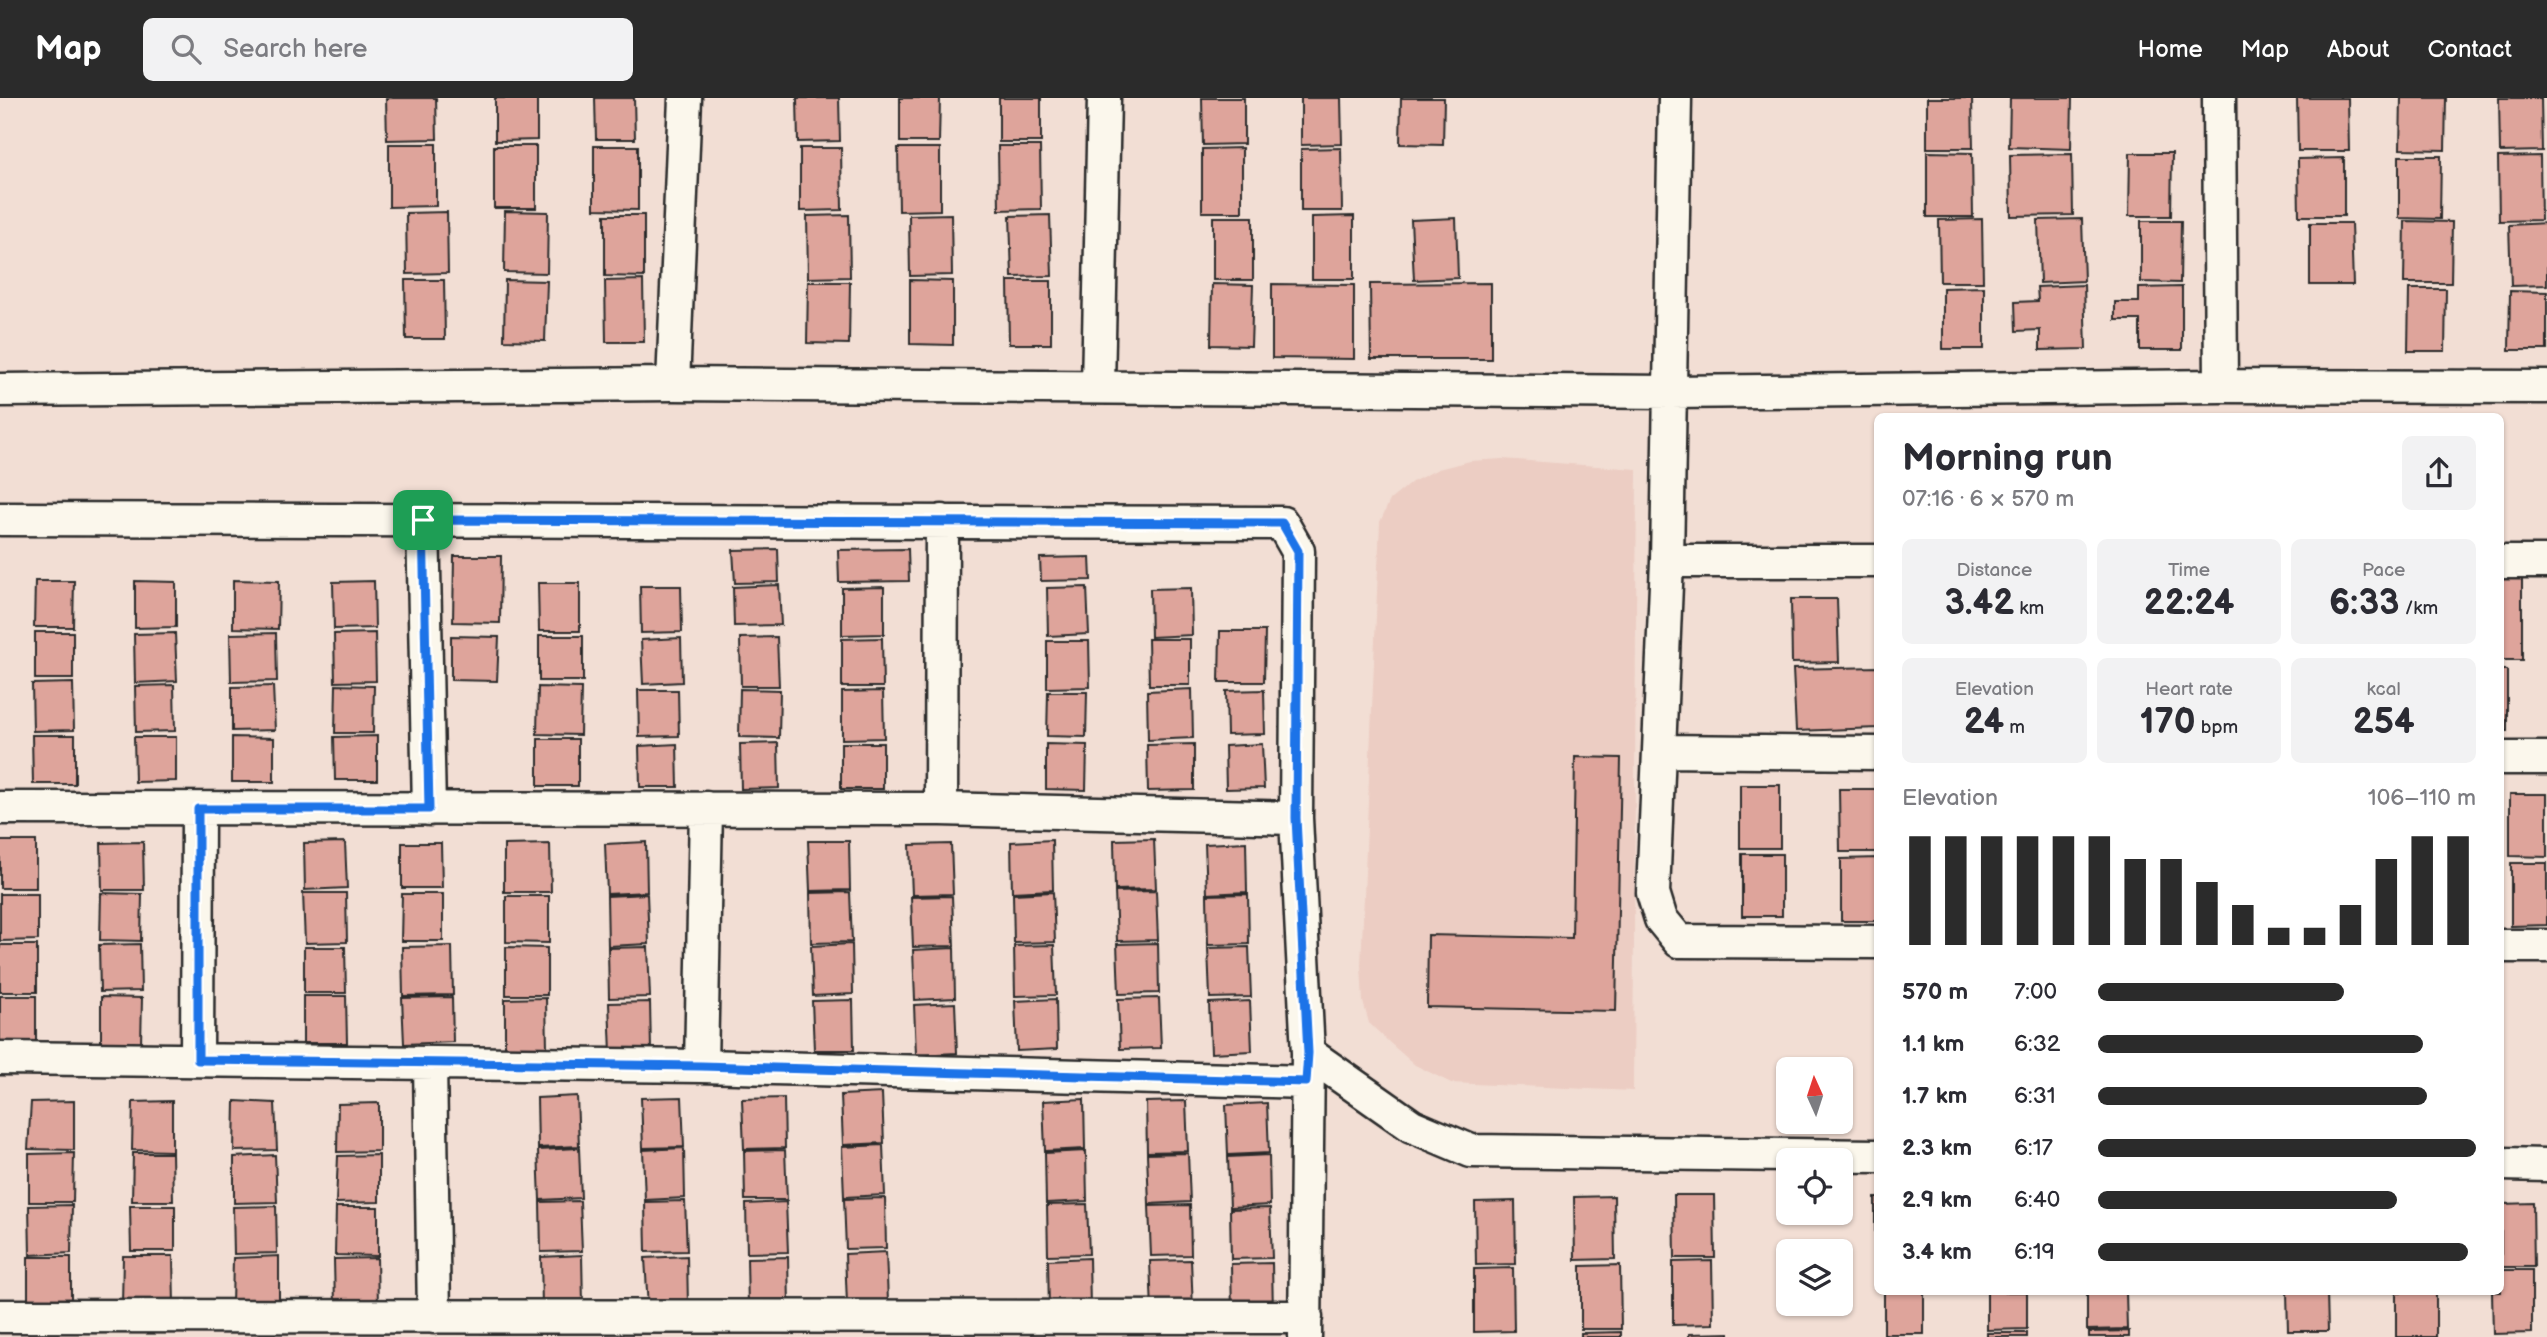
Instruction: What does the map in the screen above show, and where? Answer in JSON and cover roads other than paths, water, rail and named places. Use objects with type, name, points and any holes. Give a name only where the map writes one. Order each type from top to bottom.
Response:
[{"type":"street","points":[[673,384],[685,98]]},
{"type":"street","points":[[1098,387],[1104,98]]},
{"type":"street","points":[[1675,98],[1667,561],[1653,893],[1661,919],[1679,941],[1874,942]]},
{"type":"street","points":[[2220,98],[2221,386]]},
{"type":"street","points":[[0,390],[673,384],[1671,392],[2221,386],[2547,387]]},
{"type":"street","points":[[0,519],[1282,523],[1298,551],[1296,818],[1307,1068],[1305,1327],[686,1327],[434,1317],[193,1327],[0,1316]]},
{"type":"street","points":[[423,520],[429,809]]},
{"type":"street","points":[[941,809],[942,521]]},
{"type":"street","points":[[1667,561],[1874,561]]},
{"type":"street","points":[[2504,562],[2547,562]]},
{"type":"street","points":[[1659,751],[1874,753]]},
{"type":"street","points":[[2504,758],[2547,758]]},
{"type":"street","points":[[0,808],[941,809],[1296,818]]},
{"type":"street","points":[[701,1066],[706,808]]},
{"type":"street","points":[[198,809],[198,1060]]},
{"type":"street","points":[[2504,946],[2547,946]]},
{"type":"street","points":[[0,1058],[701,1066],[1307,1068],[1412,1126],[1471,1151],[1874,1156]]},
{"type":"street","points":[[430,1063],[434,1317]]},
{"type":"street","points":[[2504,1164],[2547,1165]]}]
